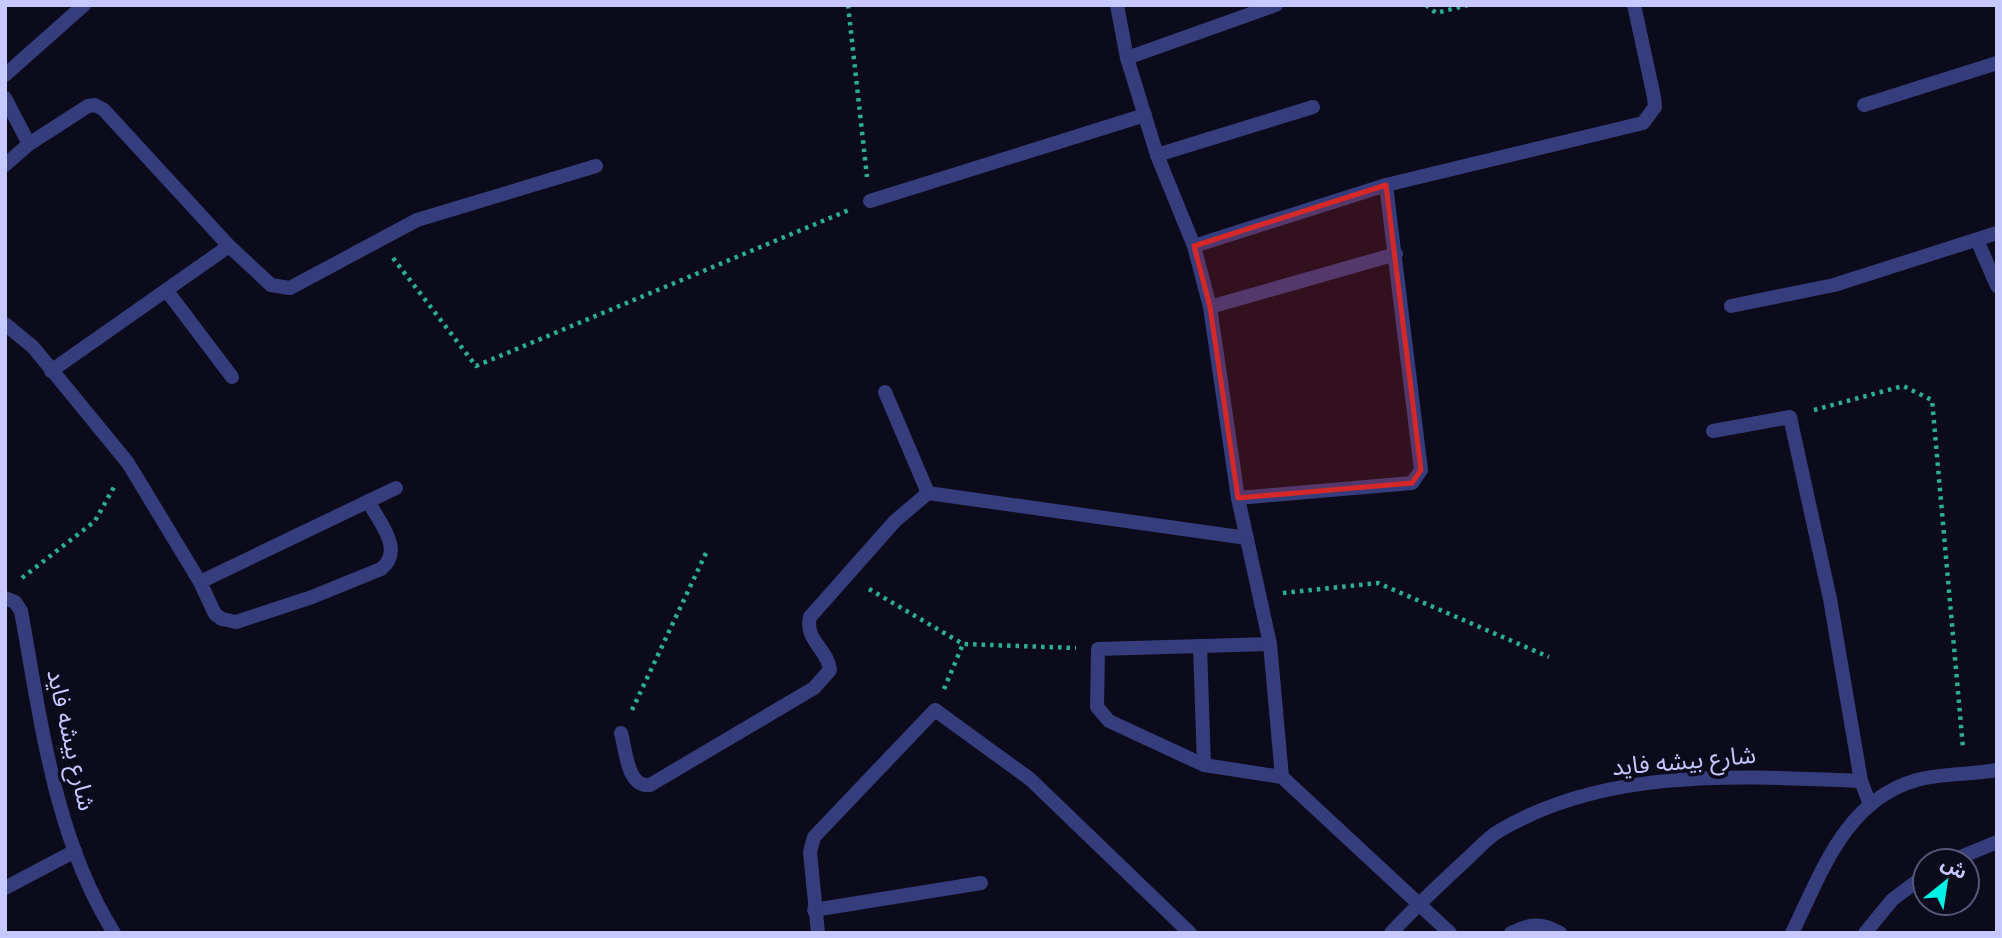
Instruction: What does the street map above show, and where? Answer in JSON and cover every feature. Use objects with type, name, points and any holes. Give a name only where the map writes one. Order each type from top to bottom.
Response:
[{"type":"street","points":[[5,75],[84,5]]},
{"type":"street","points":[[1117,5],[1127,58],[1157,155],[1194,246],[1210,307],[1238,498],[1270,644],[1282,777]]},
{"type":"street","points":[[1127,58],[1276,5]]},
{"type":"street","points":[[1194,246],[1386,185],[1643,123],[1655,107],[1634,5]]},
{"type":"street","points":[[1864,105],[1997,63]]},
{"type":"street","points":[[5,98],[29,145]]},
{"type":"street","points":[[5,165],[29,145],[88,106],[95,105],[104,110],[229,246],[271,285],[289,288],[417,220],[596,166]]},
{"type":"street","points":[[1157,155],[1313,107]]},
{"type":"street","points":[[870,201],[1145,115]]},
{"type":"street","points":[[1238,498],[1412,483],[1421,470],[1386,185]]},
{"type":"street","points":[[1731,306],[1834,285],[1997,233]]},
{"type":"street","points":[[1978,240],[1997,286]]},
{"type":"street","points":[[51,371],[229,246]]},
{"type":"street","points":[[1210,307],[1396,254]]},
{"type":"street","points":[[167,291],[232,377]]},
{"type":"street","points":[[5,324],[21,334],[128,463],[200,582],[215,614],[236,622],[312,597],[381,569],[393,554],[392,545],[368,501]]},
{"type":"street","points":[[885,392],[928,493]]},
{"type":"street","points":[[1713,431],[1790,417],[1830,599],[1861,781],[1869,802]]},
{"type":"street","points":[[200,582],[396,488]]},
{"type":"street","points":[[621,733],[632,776],[639,784],[650,785],[814,688],[827,677],[830,670],[829,662],[809,634],[810,617],[895,521],[928,493],[1247,538]]},
{"type":"street","name":"شارع بيشه فايد","points":[[5,598],[15,601],[21,611],[50,773],[75,851],[114,933]]},
{"type":"street","points":[[1270,644],[1098,649],[1095,701],[1109,721],[1204,765],[1282,777],[1450,933]]},
{"type":"street","points":[[1200,646],[1204,765]]},
{"type":"street","points":[[818,933],[810,852],[814,837],[935,710],[1030,779],[1190,933]]},
{"type":"street","points":[[1792,933],[1846,827],[1869,802],[1917,780],[1997,771]]},
{"type":"street","name":"شارع بيشه فايد","points":[[1391,933],[1418,904],[1497,832],[1590,792],[1643,783],[1710,779],[1771,777],[1861,781]]},
{"type":"street","points":[[5,888],[75,851]]},
{"type":"street","points":[[814,911],[981,883]]},
{"type":"street","points":[[1865,933],[1892,900],[1911,886]]},
{"type":"street","points":[[1511,933],[1530,925],[1544,925],[1560,933]]},
{"type":"path","points":[[380,241],[476,366],[870,201],[848,5]]},
{"type":"path","points":[[1426,5],[1436,13],[1468,5]]},
{"type":"path","points":[[1790,417],[1903,386],[1932,400],[1966,776]]},
{"type":"path","points":[[15,584],[95,521],[128,463]]},
{"type":"path","points":[[621,733],[706,553]]},
{"type":"path","points":[[847,576],[963,644],[1098,649]]},
{"type":"path","points":[[1261,596],[1378,583],[1549,657]]},
{"type":"path","points":[[935,710],[963,644]]},
{"type":"highlighted area","points":[[1386,185],[1421,470],[1412,483],[1238,498],[1210,307],[1194,246]]}]
